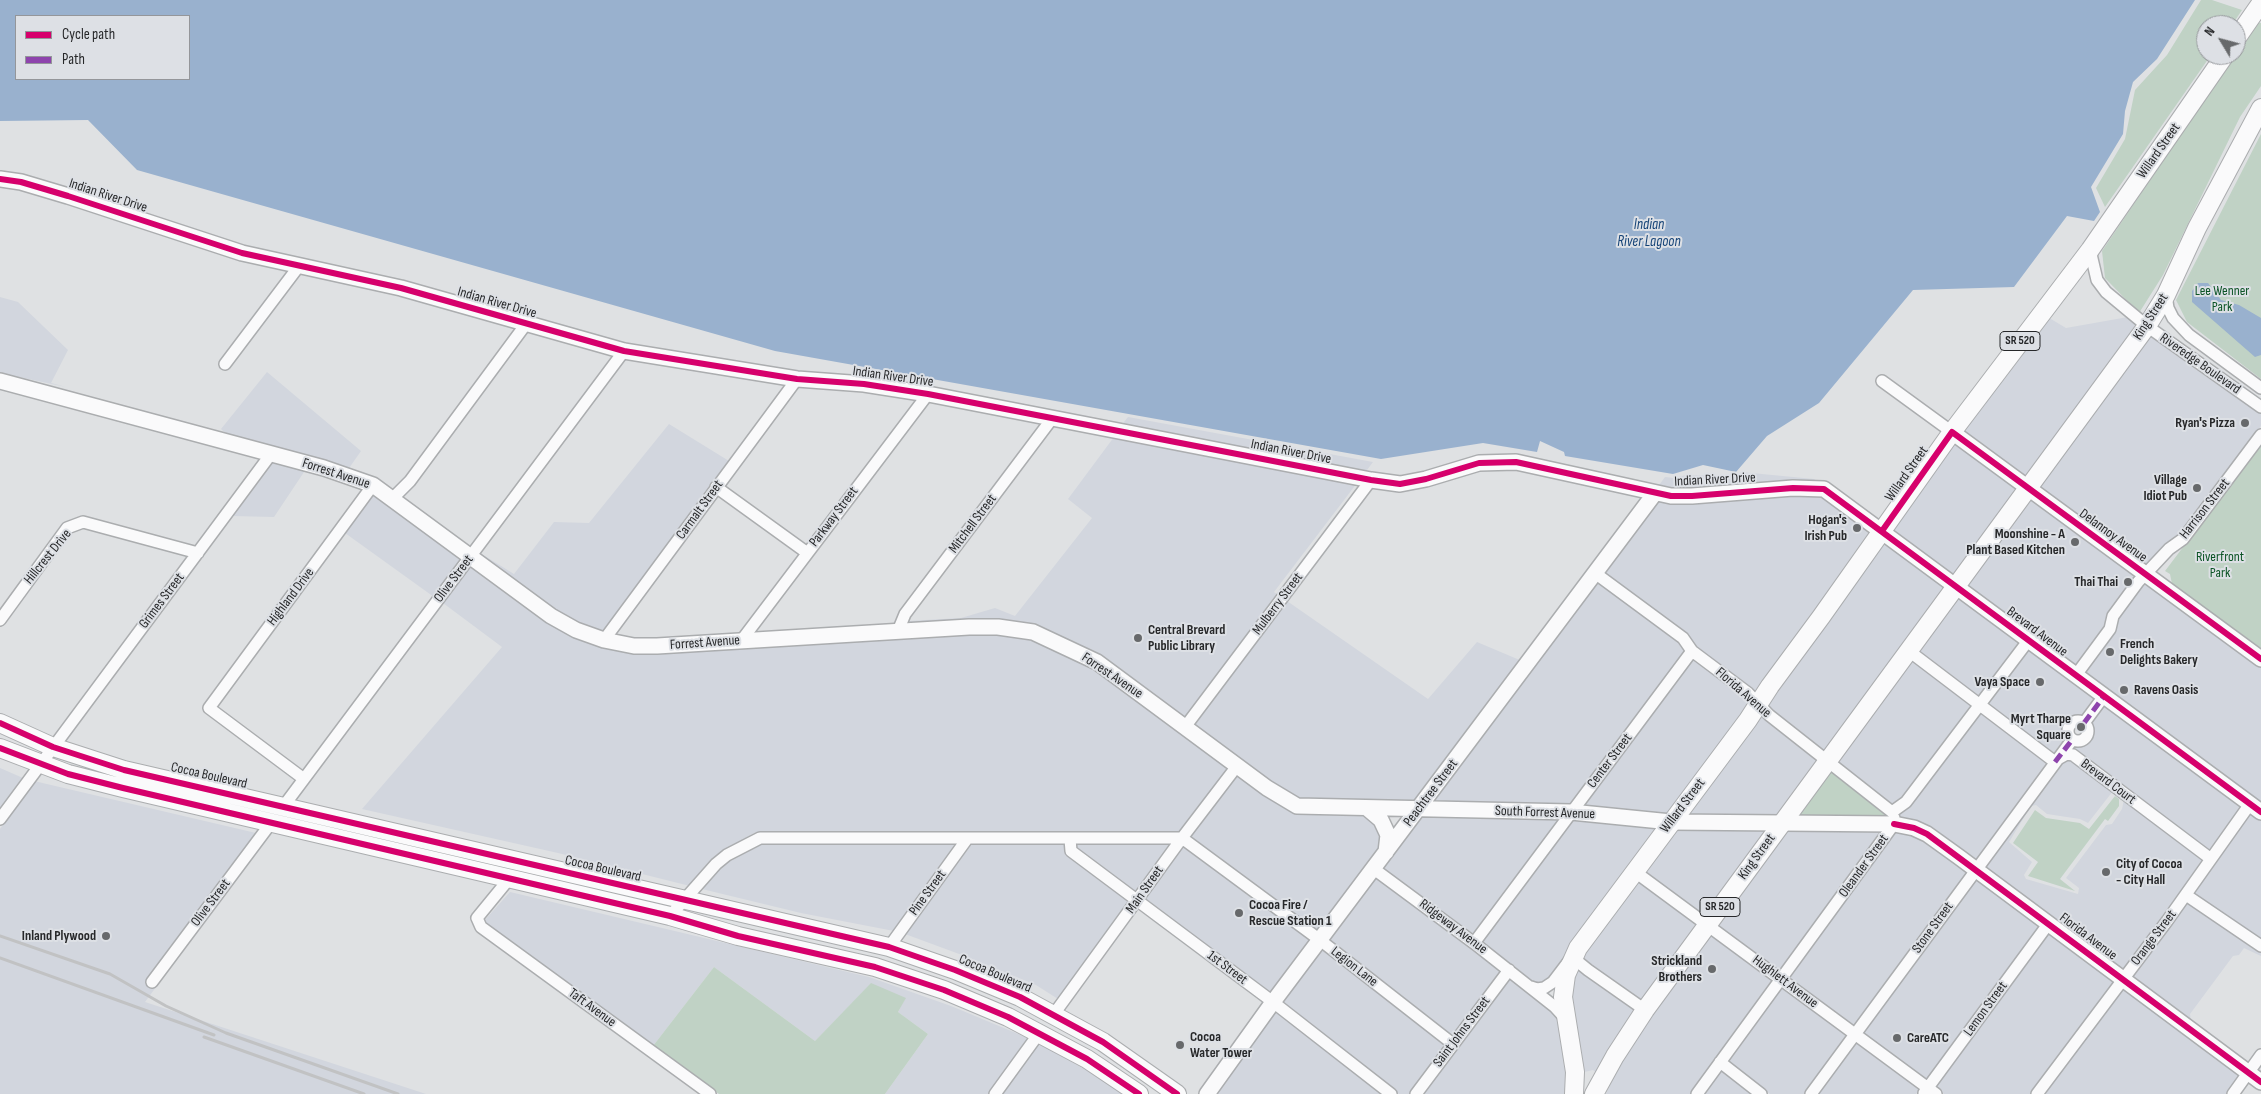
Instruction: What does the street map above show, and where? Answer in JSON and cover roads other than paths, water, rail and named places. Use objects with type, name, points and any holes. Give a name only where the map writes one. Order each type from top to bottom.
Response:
[{"type":"main road","points":[[2246,24],[2261,3]]},
{"type":"main road","name":"Willard Street","points":[[1574,1094],[1575,1072],[1565,1019],[1563,997],[1566,976],[1572,957],[1758,704],[1952,432],[2090,250],[2218,65]]},
{"type":"main road","name":"King Street","points":[[1956,586],[2147,326],[2166,295],[2197,228],[2261,108]]},
{"type":"main road","name":"SR 520","points":[[1908,651],[1956,586]]},
{"type":"main road","name":"King Street","points":[[1594,1094],[1615,1056],[1645,1010],[1908,651]]},
{"type":"main road","name":"Cocoa Boulevard","points":[[0,723],[53,747],[124,770],[889,947],[925,959],[1020,997],[1054,1014],[1103,1042],[1177,1094]]},
{"type":"main road","points":[[0,748],[40,764],[94,781],[670,916],[738,936],[875,967],[978,1003],[1040,1032],[1087,1059],[1140,1094]]},
{"type":"main road","points":[[164,798],[188,795],[263,812],[276,811],[283,807]]},
{"type":"main road","points":[[271,823],[279,818],[290,816],[380,836],[414,838]]},
{"type":"main road","points":[[832,956],[867,955],[889,947]]},
{"type":"main road","points":[[875,967],[899,960],[925,959]]},
{"type":"street","name":"Indian River Drive","points":[[0,179],[21,182],[68,196],[242,253],[402,288],[624,351],[796,379],[864,384],[928,394],[1052,420],[1371,480],[1400,484],[1426,479],[1479,462],[1516,462],[1654,493],[1692,496],[1793,488]]},
{"type":"street","name":"Riveredge Boulevard","points":[[2090,250],[2097,280],[2106,292],[2147,326],[2261,407]]},
{"type":"street","points":[[225,364],[299,266]]},
{"type":"street","name":"Riveredge Boulevard","points":[[2166,295],[2168,308],[2173,318],[2190,335],[2261,388]]},
{"type":"street","points":[[393,498],[410,481],[526,324]]},
{"type":"street","name":"Olive Street","points":[[283,807],[624,351]]},
{"type":"street","name":"Carmalt Street","points":[[604,640],[796,379]]},
{"type":"street","name":"Forrest Avenue","points":[[0,381],[271,454],[374,485],[551,616],[576,630],[604,640],[634,646],[658,646],[898,631],[998,627],[1033,632],[1097,662],[1275,794],[1297,806],[1419,810]]},
{"type":"street","name":"Delannoy Avenue","points":[[1882,381],[2261,659]]},
{"type":"street","name":"Parkway Street","points":[[741,641],[806,552],[928,394]]},
{"type":"street","name":"Mitchell Street","points":[[898,631],[905,614],[1052,420]]},
{"type":"street","name":"Harrison Street","points":[[2076,675],[2110,628],[2113,616],[2169,549],[2183,539],[2261,435]]},
{"type":"street","name":"Grimes Street","points":[[0,819],[271,454]]},
{"type":"street","name":"Mulberry Street","points":[[1185,727],[1371,480]]},
{"type":"street","name":"Highland Drive","points":[[304,779],[208,708],[374,485]]},
{"type":"street","points":[[716,487],[806,552]]},
{"type":"street","name":"Brevard Avenue","points":[[1793,488],[1824,489],[2256,808]]},
{"type":"street","name":"Peachtree Street","points":[[1207,1094],[1273,1002],[1419,810],[1654,493]]},
{"type":"street","name":"Hillcrest Drive","points":[[0,620],[68,528],[83,522],[198,553]]},
{"type":"street","name":"Florida Avenue","points":[[1595,573],[1683,638],[1692,651],[1748,693],[1758,704],[1828,760],[1836,770],[1893,818],[1927,834],[2255,1077]]},
{"type":"street","name":"Oleander Street","points":[[1697,1094],[1781,980],[1893,818],[2028,641]]},
{"type":"street","name":"Center Street","points":[[1474,943],[1692,651]]},
{"type":"street","points":[[1908,651],[2056,762],[2072,740],[2067,732],[2069,726],[2074,722],[2084,723],[2104,696]]},
{"type":"street","name":"Brevard Court","points":[[2056,762],[2067,754],[2073,755],[2212,859]]},
{"type":"street","name":"Stone Street","points":[[1811,1094],[2056,762]]},
{"type":"street","name":"Main Street","points":[[1054,1014],[1182,838],[1237,766]]},
{"type":"street","name":"Orange Street","points":[[2037,1094],[2212,859],[2256,808]]},
{"type":"street","points":[[1368,809],[1381,820],[1386,830],[1388,835],[1386,852]]},
{"type":"street","name":"South Forrest Avenue","points":[[1419,810],[1571,812],[1671,822],[1782,823],[1893,818]]},
{"type":"street","name":"Olive Street","points":[[152,982],[271,823]]},
{"type":"street","points":[[670,916],[727,854],[760,838],[1182,838]]},
{"type":"street","name":"Legion Lane","points":[[1182,838],[1320,940],[1453,1044]]},
{"type":"street","name":"Pine Street","points":[[889,947],[968,839]]},
{"type":"street","name":"1st Street","points":[[1070,839],[1071,851],[1273,1002],[1391,1094]]},
{"type":"street","name":"Ridgeway Avenue","points":[[1374,869],[1474,943],[1554,1007],[1565,1019]]},
{"type":"street","name":"Hughlett Avenue","points":[[1634,871],[1855,1034],[1929,1092]]},
{"type":"street","name":"Taft Avenue","points":[[509,879],[477,918],[481,927],[710,1094]]},
{"type":"street","points":[[2186,895],[2259,945]]},
{"type":"street","name":"Lemon Street","points":[[1929,1092],[2049,924]]},
{"type":"street","points":[[1530,987],[1544,988],[1553,982],[1572,957],[1645,1010]]},
{"type":"street","name":"Saint Johns Street","points":[[1416,1094],[1508,970]]},
{"type":"street","points":[[995,1094],[1040,1032]]},
{"type":"street","points":[[2233,1094],[2255,1077],[2261,1055]]},
{"type":"street","points":[[1720,1062],[1762,1094]]},
{"type":"water","name":"Indian River Lagoon","points":[[0,0],[2195,0],[2157,59],[2133,82],[2125,111],[2123,134],[2091,187],[2100,212],[2094,221],[2067,216],[2014,287],[1913,290],[1819,403],[1767,436],[1736,472],[1703,465],[1673,474],[1565,456],[1564,452],[1540,441],[1537,452],[1483,443],[1381,459],[775,351],[137,170],[88,120],[0,121]]},
{"type":"water","points":[[2198,283],[2208,283],[2221,300],[2239,305],[2261,318],[2261,355],[2255,357],[2192,302],[2192,291]]},
{"type":"railway","points":[[0,936],[110,974],[166,1006],[226,1033],[398,1094]]},
{"type":"railway","points":[[0,958],[214,1035]]},
{"type":"railway","points":[[204,1037],[364,1094]]},
{"type":"place","name":"Ryan's Pizza","points":[[2245,423]]},
{"type":"place","name":"Village Idiot Pub","points":[[2197,488]]},
{"type":"place","name":"Hogan's Irish Pub","points":[[1857,528]]},
{"type":"place","name":"Moonshine - A Plant Based Kitchen","points":[[2075,542]]},
{"type":"place","name":"Thai Thai","points":[[2128,582]]},
{"type":"place","name":"Central Brevard Public Library","points":[[1138,638]]},
{"type":"place","name":"French Delights Bakery","points":[[2110,652]]},
{"type":"place","name":"Vaya Space","points":[[2040,682]]},
{"type":"place","name":"Ravens Oasis","points":[[2124,690]]},
{"type":"place","name":"Myrt Tharpe Square","points":[[2081,727]]},
{"type":"place","name":"City of Cocoa - City Hall","points":[[2106,872]]},
{"type":"place","name":"Cocoa Fire / Rescue Station 1","points":[[1239,913]]},
{"type":"place","name":"Inland Plywood","points":[[106,936]]},
{"type":"place","name":"Strickland Brothers","points":[[1712,969]]},
{"type":"place","name":"CareATC","points":[[1897,1038]]},
{"type":"place","name":"Cocoa Water Tower","points":[[1180,1045]]},
{"type":"park label","name":"Lee Wenner Park","points":[[2222,300]]},
{"type":"park label","name":"Riverfront Park","points":[[2220,566]]}]
